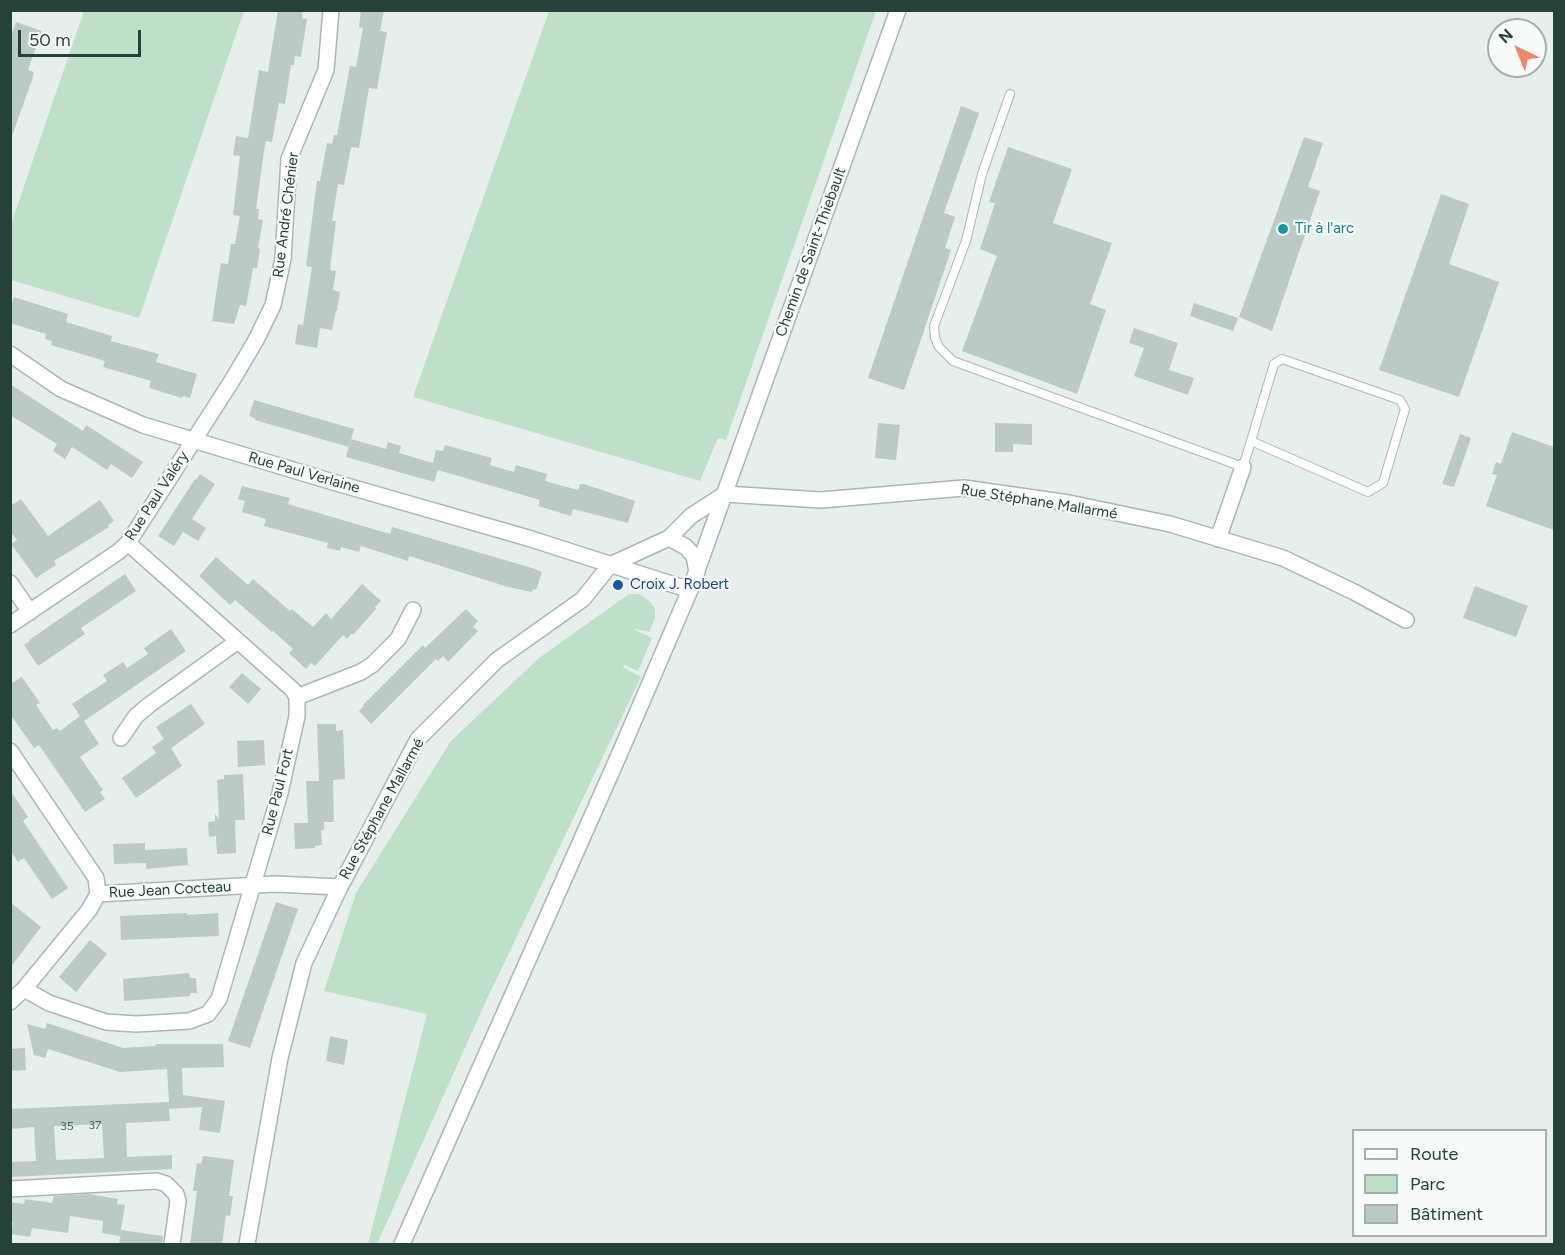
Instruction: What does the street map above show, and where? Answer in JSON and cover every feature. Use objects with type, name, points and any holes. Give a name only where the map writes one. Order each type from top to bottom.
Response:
[{"type":"street","name":"Rue André Chénier","points":[[194,440],[244,360],[273,305],[283,259],[290,159],[326,70],[331,10]]},
{"type":"street","name":"Chemin de Saint-Thiebault","points":[[402,1245],[690,590],[898,10]]},
{"type":"street","name":"Rue Paul Verlaine","points":[[10,354],[61,388],[143,425],[528,538],[690,590]]},
{"type":"street","name":"Rue Paul Valéry","points":[[10,625],[128,543],[194,440]]},
{"type":"street","points":[[1218,538],[1243,467]]},
{"type":"street","name":"Rue Stéphane Mallarmé","points":[[247,1245],[280,1058],[304,963],[340,887],[418,739],[497,660],[583,600],[610,565],[669,538],[691,516],[725,494],[821,500],[964,488],[1069,503],[1170,524],[1283,558],[1406,620]]},
{"type":"street","points":[[669,538],[686,547],[694,556],[697,572]]},
{"type":"street","points":[[128,543],[293,690],[297,697],[361,672],[372,665],[398,639],[413,610]]},
{"type":"street","points":[[10,583],[30,612]]},
{"type":"street","points":[[121,738],[136,716],[149,705],[238,641]]},
{"type":"street","name":"Rue Paul Fort","points":[[24,989],[50,1003],[106,1022],[136,1024],[189,1021],[208,1014],[219,999],[280,793],[297,716],[297,697]]},
{"type":"street","name":"Rue Jean Cocteau","points":[[10,751],[96,878],[98,894],[275,884],[340,887]]},
{"type":"street","points":[[10,1002],[24,989],[89,910],[98,894]]},
{"type":"street","points":[[10,1189],[157,1181],[166,1184],[176,1194],[178,1201],[172,1245]]},
{"type":"lane","points":[[1010,94],[982,174],[966,241],[934,326],[935,338],[939,347],[953,361],[1243,467],[1251,441],[1275,364],[1282,359],[1400,400],[1405,409],[1383,483],[1368,492],[1251,441]]},
{"type":"green space","points":[[84,11],[244,11],[139,318],[11,280],[11,224]]},
{"type":"green space","points":[[549,11],[876,11],[726,440],[718,438],[700,481],[413,397]]},
{"type":"green space","points":[[629,594],[639,594],[655,609],[655,619],[649,632],[635,630],[652,638],[638,671],[624,665],[623,667],[641,677],[486,1001],[377,1244],[368,1244],[427,1014],[324,991],[356,893],[451,741],[539,658]]},
{"type":"building","points":[[278,10],[303,10],[302,18],[307,19],[301,57],[295,56],[294,65],[291,65],[285,104],[279,103],[272,142],[266,141],[256,209],[259,209],[258,219],[263,220],[257,268],[253,268],[246,306],[240,305],[234,324],[212,321],[221,263],[228,264],[231,244],[235,244],[240,216],[233,215],[240,156],[233,155],[236,136],[248,138],[259,70],[268,72]]},
{"type":"building","points":[[361,10],[384,10],[380,31],[387,32],[377,89],[369,88],[359,148],[351,147],[344,185],[338,184],[332,221],[336,221],[330,270],[336,271],[333,290],[340,292],[332,330],[320,328],[317,348],[295,344],[298,324],[303,325],[312,267],[306,266],[317,181],[320,181],[327,143],[332,144],[334,135],[337,135],[350,66],[356,67],[363,28],[359,27]]},
{"type":"building","points":[[16,22],[42,31],[28,70],[34,72],[32,80],[12,136],[10,136],[10,39]]},
{"type":"building","points":[[961,106],[979,113],[944,213],[955,217],[945,248],[951,250],[904,390],[868,378]]},
{"type":"building","name":"Tir à l'arc","points":[[1304,137],[1323,143],[1308,187],[1320,191],[1272,331],[1239,317]]},
{"type":"building","points":[[1008,147],[1072,169],[1053,223],[1112,243],[1090,304],[1106,310],[1077,394],[962,351],[997,256],[980,249],[995,203],[989,202]]},
{"type":"building","points":[[1441,194],[1469,204],[1449,264],[1499,282],[1459,397],[1379,370]]},
{"type":"building","points":[[14,297],[68,314],[66,322],[112,336],[111,341],[159,354],[156,362],[197,374],[190,398],[183,396],[182,398],[149,388],[151,381],[103,367],[105,361],[51,345],[52,341],[45,339],[46,334],[13,324],[10,322],[10,308]]},
{"type":"building","points":[[1194,303],[1238,318],[1233,331],[1190,316]]},
{"type":"building","points":[[1134,328],[1178,343],[1169,370],[1194,378],[1188,395],[1134,376],[1144,348],[1129,343]]},
{"type":"building","points":[[10,384],[83,431],[86,425],[143,462],[132,478],[111,464],[107,470],[72,447],[65,459],[53,451],[57,444],[10,415]]},
{"type":"building","points":[[254,400],[354,429],[349,447],[255,420],[249,416]]},
{"type":"building","points":[[878,423],[900,425],[896,460],[875,458]]},
{"type":"building","points":[[995,423],[1032,424],[1032,445],[1013,444],[1013,452],[995,452]]},
{"type":"building","points":[[1512,432],[1554,447],[1554,530],[1486,506],[1497,475],[1492,474],[1496,462],[1501,464]]},
{"type":"building","points":[[1460,434],[1471,438],[1454,487],[1442,484]]},
{"type":"building","points":[[351,439],[386,449],[388,442],[401,446],[399,453],[433,463],[436,450],[443,451],[445,445],[492,458],[490,465],[514,472],[516,465],[547,474],[545,481],[578,490],[580,484],[584,484],[635,501],[628,523],[573,509],[571,516],[538,506],[540,500],[438,470],[434,482],[346,457]]},
{"type":"building","points":[[200,474],[215,484],[192,519],[206,528],[198,541],[183,532],[174,546],[158,536]]},
{"type":"building","points":[[242,486],[290,498],[288,504],[390,534],[392,527],[542,572],[536,590],[533,589],[532,592],[508,587],[409,556],[408,561],[361,546],[359,552],[341,547],[340,551],[327,548],[328,543],[264,526],[266,519],[242,512],[245,501],[238,499]]},
{"type":"building","points":[[21,499],[48,536],[100,500],[114,521],[108,525],[109,527],[54,561],[56,565],[36,578],[11,544],[17,540],[10,531],[10,506]]},
{"type":"building","points":[[216,557],[248,585],[253,579],[290,611],[292,609],[313,627],[326,613],[331,619],[362,584],[381,601],[353,635],[352,633],[347,639],[343,635],[315,666],[311,663],[306,669],[289,653],[293,649],[273,631],[235,600],[230,605],[199,576]]},
{"type":"building","points":[[125,574],[136,591],[81,628],[85,634],[38,666],[24,645]]},
{"type":"building","points":[[1475,586],[1528,606],[1516,637],[1463,618]]},
{"type":"building","points":[[466,609],[478,621],[473,627],[478,631],[448,662],[443,656],[438,661],[436,659],[371,724],[359,711],[363,705],[423,645],[425,648]]},
{"type":"building","points":[[171,629],[186,651],[84,721],[99,744],[80,757],[103,790],[100,792],[105,799],[85,812],[39,745],[34,748],[10,714],[10,684],[22,677],[40,703],[36,705],[53,730],[57,728],[60,731],[80,716],[72,704],[107,681],[103,675],[123,662],[127,668],[148,654],[144,648]]},
{"type":"building","points":[[242,673],[261,689],[248,704],[229,687]]},
{"type":"building","points":[[191,704],[205,724],[171,748],[182,766],[136,798],[122,778],[156,753],[152,747],[164,739],[156,727]]},
{"type":"building","points":[[317,724],[336,724],[336,731],[343,730],[345,779],[333,780],[334,822],[324,822],[324,830],[321,830],[322,845],[315,846],[315,848],[295,849],[294,823],[308,823],[306,781],[319,781]]},
{"type":"building","points":[[264,740],[265,765],[238,767],[237,741]]},
{"type":"building","points":[[243,774],[245,820],[235,820],[236,853],[217,854],[216,836],[209,837],[208,822],[215,821],[215,814],[219,820],[217,780],[224,779],[224,775]]},
{"type":"building","points":[[10,790],[28,817],[23,821],[68,888],[52,899],[24,858],[18,862],[10,850]]},
{"type":"building","points":[[145,843],[145,850],[187,848],[188,865],[146,869],[146,863],[114,864],[113,844]]},
{"type":"building","points":[[10,902],[41,927],[10,968]]},
{"type":"building","points":[[276,902],[298,909],[250,1048],[228,1041]]},
{"type":"building","points":[[187,913],[187,915],[218,913],[219,936],[121,940],[120,916]]},
{"type":"building","points":[[90,940],[107,954],[76,992],[59,977]]},
{"type":"building","points":[[189,973],[190,978],[196,978],[197,993],[190,993],[190,996],[124,1001],[123,979]]},
{"type":"building","points":[[47,1023],[123,1048],[156,1046],[155,1044],[223,1044],[224,1067],[182,1068],[183,1095],[225,1101],[220,1133],[199,1130],[202,1107],[169,1109],[170,1121],[126,1123],[127,1157],[172,1155],[172,1169],[10,1177],[10,1162],[36,1161],[34,1127],[10,1129],[10,1109],[169,1102],[167,1069],[120,1072],[48,1049],[45,1058],[34,1055],[27,1024],[45,1029]],"holes":[[[102,1124],[104,1158],[56,1160],[54,1126]]]},
{"type":"building","points":[[330,1036],[348,1040],[344,1065],[326,1061]]},
{"type":"building","points":[[25,1048],[26,1070],[10,1071],[10,1049]]},
{"type":"building","points":[[203,1156],[234,1160],[229,1196],[233,1196],[230,1216],[226,1215],[222,1245],[190,1245],[197,1191],[193,1191],[195,1176],[197,1163],[201,1164]]},
{"type":"building","points":[[89,1194],[118,1199],[117,1204],[125,1205],[120,1236],[102,1233],[103,1221],[70,1216],[68,1233],[32,1228],[30,1237],[11,1234],[13,1223],[10,1222],[10,1202],[24,1204],[25,1199],[52,1203],[54,1196]]},
{"type":"building","points":[[121,1230],[163,1236],[162,1245],[119,1245]]},
{"type":"place","name":"Tir à l'arc","points":[[1283,229]]},
{"type":"place","name":"Croix J. Robert","points":[[618,585]]}]
